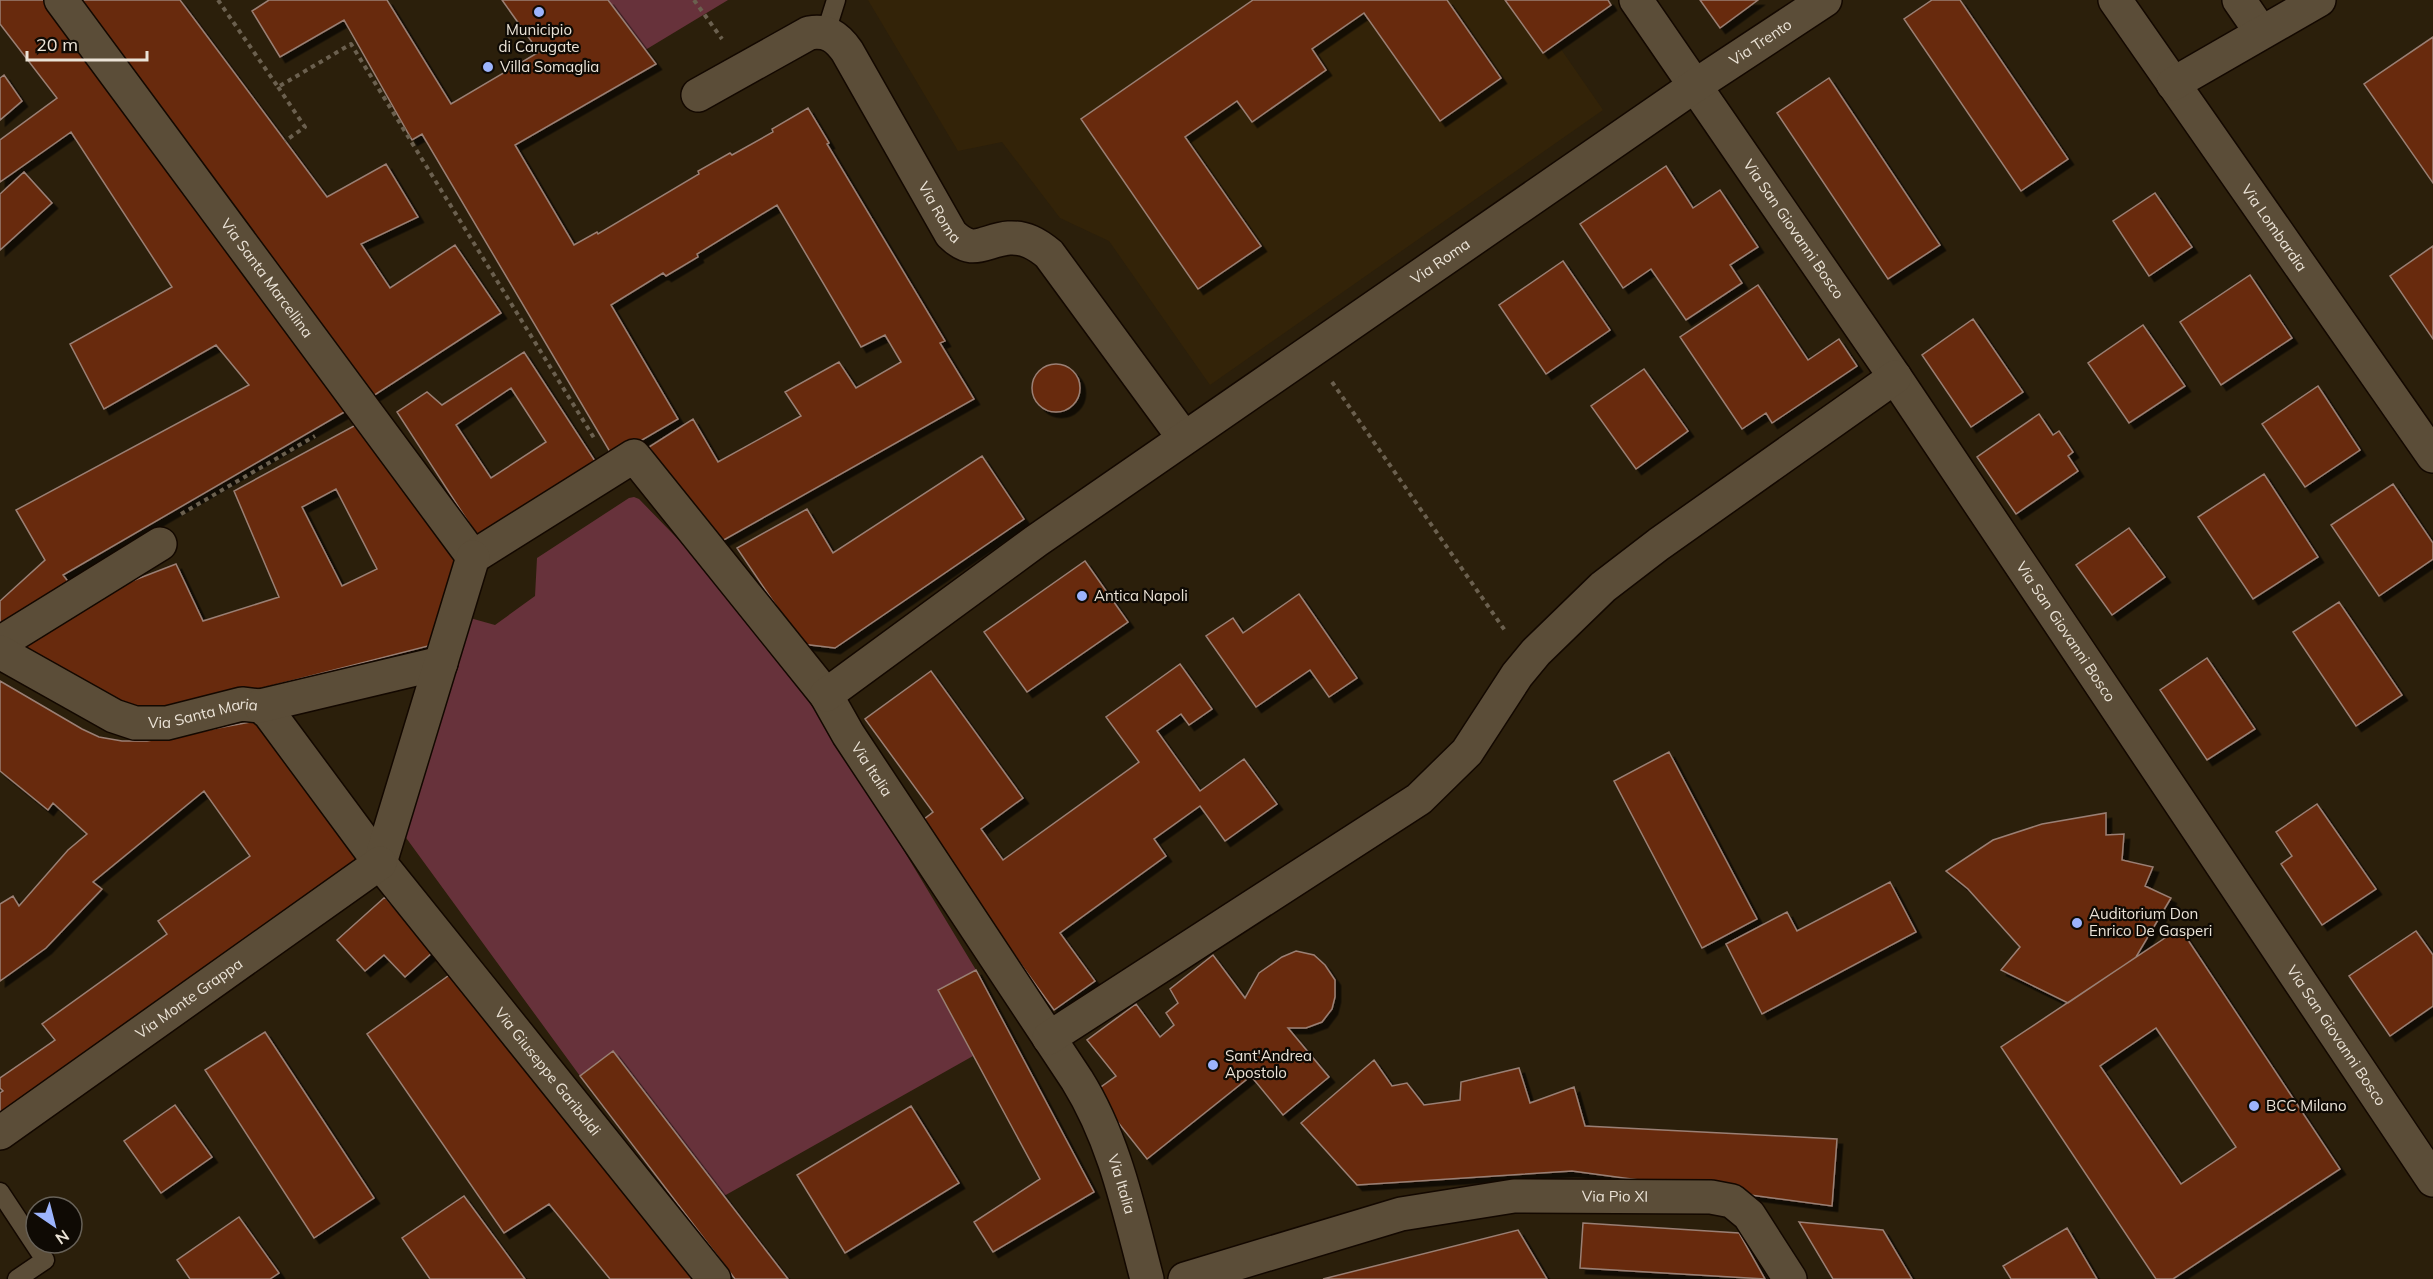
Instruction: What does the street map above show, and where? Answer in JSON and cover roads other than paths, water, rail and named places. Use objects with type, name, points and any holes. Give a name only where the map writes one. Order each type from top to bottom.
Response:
[{"type":"street","name":"Via Santa Marcellina","points":[[61,0],[473,557]]},
{"type":"street","name":"Via San Giovanni Bosco","points":[[1636,0],[1895,377],[2433,1180]]},
{"type":"street","name":"Via Trento","points":[[1696,85],[1825,0]]},
{"type":"street","name":"Via Lombardia","points":[[2115,0],[2433,456]]},
{"type":"street","points":[[2239,0],[2261,33]]},
{"type":"street","points":[[2173,84],[2319,0]]},
{"type":"street","points":[[698,95],[809,33],[826,32]]},
{"type":"street","name":"Via Roma","points":[[826,32],[834,36],[847,51],[951,234],[966,245],[975,246],[1017,238],[1039,245],[1049,254],[1184,438]]},
{"type":"street","name":"Via Roma","points":[[826,695],[1036,541],[1696,85]]},
{"type":"street","points":[[1049,1038],[1419,799],[1467,752],[1527,662],[1562,625],[1603,588],[1639,559],[1895,377]]},
{"type":"street","name":"Via Italia","points":[[473,557],[634,456],[826,695],[848,734],[1085,1092],[1105,1133],[1117,1168],[1147,1279]]},
{"type":"street","points":[[0,643],[160,544]]},
{"type":"street","points":[[380,863],[473,557]]},
{"type":"street","name":"Via Santa Maria","points":[[0,652],[114,716],[135,723],[167,723],[242,704],[260,706],[275,721],[380,863]]},
{"type":"street","points":[[260,706],[441,663]]},
{"type":"street","name":"Via Monte Grappa","points":[[0,1133],[380,863]]},
{"type":"street","name":"Via Giuseppe Garibaldi","points":[[380,863],[714,1279]]},
{"type":"street","name":"Via Pio XI","points":[[1185,1279],[1401,1214],[1514,1196],[1711,1197],[1732,1200],[1749,1215],[1790,1279]]},
{"type":"lane","points":[[826,32],[836,0]]},
{"type":"lane","points":[[0,1192],[45,1260],[17,1279]]},
{"type":"place","name":"Municipio di Carugate","points":[[539,12]]},
{"type":"place","name":"Villa Somaglia","points":[[488,67]]},
{"type":"place","name":"Antica Napoli","points":[[1082,596]]},
{"type":"place","name":"Auditorium Don Enrico De Gasperi","points":[[2077,923]]},
{"type":"place","name":"Sant'Andrea Apostolo","points":[[1213,1065]]},
{"type":"place","name":"BCC Milano","points":[[2254,1106]]}]
